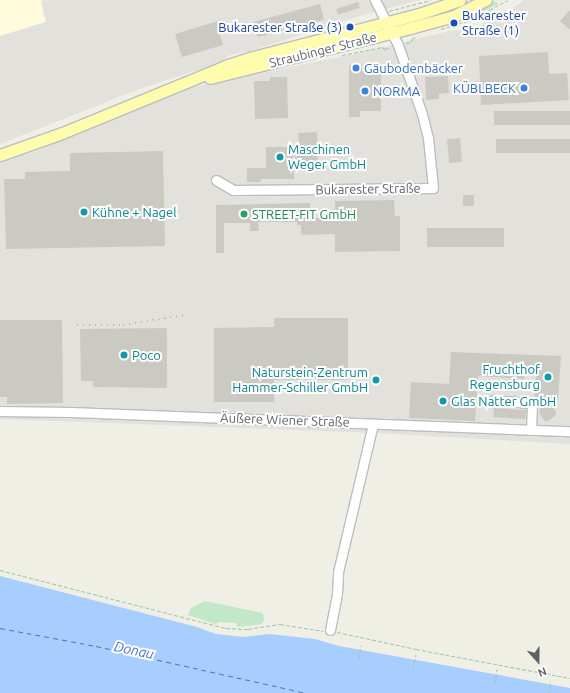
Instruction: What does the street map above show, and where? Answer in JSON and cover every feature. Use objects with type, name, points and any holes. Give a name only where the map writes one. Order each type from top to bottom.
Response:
[{"type":"main road","name":"Straubinger Straße","points":[[0,155],[62,133],[200,75],[248,58],[384,18],[419,14],[460,0]]},
{"type":"main road","name":"Straubinger Straße","points":[[157,93],[207,78],[392,33],[454,16],[486,0]]},
{"type":"street","points":[[375,0],[392,33]]},
{"type":"street","name":"Bukarester Straße","points":[[216,180],[233,190],[433,188],[428,138],[422,114],[409,73],[392,33]]},
{"type":"street","points":[[494,400],[532,403],[531,430]]},
{"type":"street","name":"Äußere Wiener Straße","points":[[0,411],[570,431]]},
{"type":"street","points":[[330,630],[337,594],[338,572],[373,424]]},
{"type":"path","points":[[384,18],[431,0]]},
{"type":"path","points":[[0,570],[226,628],[248,629],[280,624],[316,630],[330,630],[381,642],[570,678]]},
{"type":"path","points":[[359,658],[362,645]]},
{"type":"path","points":[[414,668],[416,654]]},
{"type":"path","points":[[494,683],[497,669]]},
{"type":"path","points":[[549,693],[551,681]]},
{"type":"shaded area","points":[[0,0],[45,0],[41,1],[46,22],[0,36]]},
{"type":"shaded area","points":[[421,0],[369,13],[250,51],[230,55],[222,62],[139,89],[0,144],[0,36],[46,22],[41,1]]},
{"type":"shaded area","points":[[524,0],[570,0],[570,444],[376,433],[0,419],[0,161],[34,152],[193,87],[373,50],[449,31],[477,29],[497,13],[504,14]]},
{"type":"green space","points":[[495,1],[499,4],[462,21],[463,19]]},
{"type":"green space","points":[[205,601],[263,613],[264,620],[262,624],[238,627],[236,623],[220,622],[215,624],[188,615],[191,608]]},
{"type":"water","name":"Donau","points":[[0,576],[197,627],[216,634],[243,637],[269,634],[315,639],[339,646],[570,688],[570,693],[0,693]]},
{"type":"building","points":[[358,2],[360,8],[338,15],[336,9]]},
{"type":"building","points":[[320,4],[324,19],[257,37],[253,22]]},
{"type":"building","points":[[570,10],[570,30],[560,21]]},
{"type":"building","points":[[218,21],[221,29],[218,29],[223,45],[182,57],[175,34]]},
{"type":"building","name":"KÜBLBECK","points":[[548,52],[549,74],[567,73],[569,100],[481,105],[479,56]]},
{"type":"building","name":"NORMA","points":[[349,65],[362,65],[362,71],[381,71],[381,111],[360,111],[360,117],[349,117]]},
{"type":"building","points":[[448,76],[449,93],[439,94],[439,99],[426,100],[425,77]]},
{"type":"building","points":[[270,77],[287,77],[288,118],[255,119],[254,81],[270,81]]},
{"type":"building","points":[[494,111],[570,111],[570,125],[494,125]]},
{"type":"building","name":"Maschinen Weger GmbH","points":[[317,132],[318,161],[294,162],[294,179],[261,179],[261,182],[247,182],[247,168],[266,168],[266,147],[299,147],[298,133]]},
{"type":"building","points":[[460,138],[462,162],[449,163],[447,139]]},
{"type":"building","points":[[496,139],[570,139],[570,153],[496,153]]},
{"type":"building","name":"Kühne + Nagel","points":[[163,151],[165,246],[6,249],[4,179],[25,179],[25,172],[70,171],[70,153]]},
{"type":"building","points":[[463,195],[474,195],[474,206],[463,206]]},
{"type":"building","points":[[394,200],[395,216],[400,216],[400,251],[335,252],[335,234],[301,235],[301,225],[297,225],[297,222],[258,222],[259,231],[250,231],[250,223],[224,223],[224,253],[216,253],[216,205],[310,203],[310,218],[335,217],[335,201]]},
{"type":"building","points":[[427,228],[504,228],[504,247],[427,247]]},
{"type":"building","points":[[274,318],[348,318],[348,380],[274,380],[274,402],[214,402],[214,328],[274,327]]},
{"type":"building","points":[[0,320],[62,320],[63,403],[7,404],[7,397],[0,397]]},
{"type":"building","name":"Poco","points":[[167,328],[167,388],[93,387],[93,381],[81,381],[80,329]]},
{"type":"building","points":[[451,352],[561,356],[558,400],[534,398],[536,376],[524,376],[524,379],[478,376],[475,421],[409,418],[411,382],[449,384]]},
{"type":"building","points":[[548,402],[556,411],[556,415],[548,421],[545,421],[539,413],[539,410]]},
{"type":"building","points":[[494,408],[526,410],[525,419],[493,417]]},
{"type":"ferry route","points":[[0,628],[96,646],[306,693]]},
{"type":"railway","points":[[77,325],[123,325],[184,315]]},
{"type":"place","name":"Bukarester Straße (1)","points":[[454,23]]},
{"type":"place","name":"Bukarester Straße (3)","points":[[350,27]]},
{"type":"place","name":"Gäubodenbäcker","points":[[356,68]]},
{"type":"place","name":"KÜBLBECK","points":[[524,88]]},
{"type":"place","name":"NORMA","points":[[365,91]]},
{"type":"place","name":"Maschinen Weger GmbH","points":[[280,157]]},
{"type":"place","name":"Kühne + Nagel","points":[[84,212]]},
{"type":"place","name":"STREET-FIT GmbH","points":[[244,214]]},
{"type":"place","name":"Poco","points":[[124,355]]},
{"type":"place","name":"Fruchthof Regensburg","points":[[548,377]]},
{"type":"place","name":"Naturstein-Zentrum Hammer-Schiller GmbH","points":[[376,380]]},
{"type":"place","name":"Glas Natter GmbH","points":[[443,401]]}]
